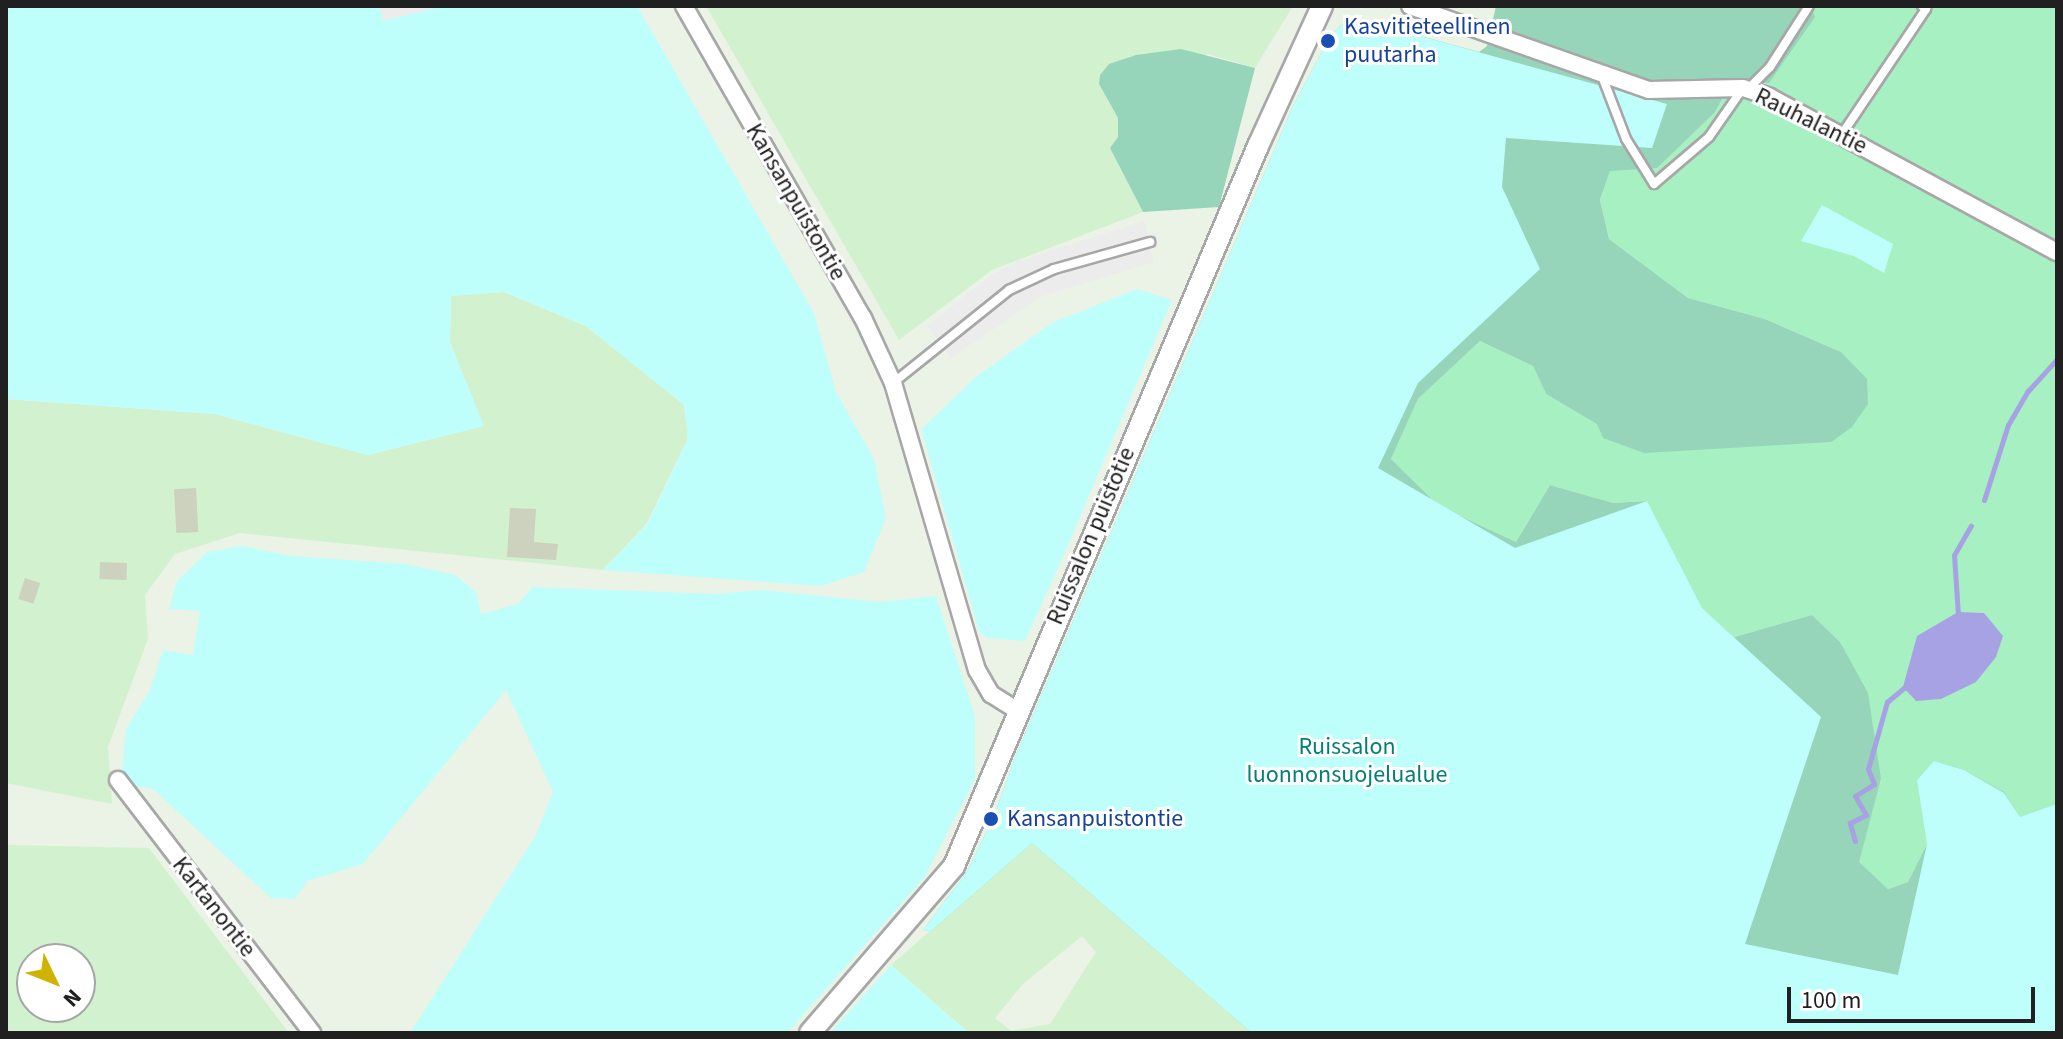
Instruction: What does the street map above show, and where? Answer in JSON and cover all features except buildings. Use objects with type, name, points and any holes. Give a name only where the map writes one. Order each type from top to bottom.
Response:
[{"type":"street","name":"Kansanpuistontie","points":[[684,6],[863,318],[893,383],[977,670],[991,694],[1017,710]]},
{"type":"street","name":"Ruissalon puistotie","points":[[810,1033],[954,866],[1017,710],[1322,6]]},
{"type":"street","name":"Rauhalantie","points":[[1410,6],[1649,90],[1745,89],[1842,134],[2057,252]]},
{"type":"street","name":"Kartanontie","points":[[118,780],[312,1033]]},
{"type":"lane","points":[[1602,76],[1626,139],[1654,184],[1709,137],[1745,89],[1770,67],[1809,6]]},
{"type":"lane","points":[[1842,134],[1926,9],[1922,6]]},
{"type":"lane","points":[[893,383],[1009,290],[1054,269],[1150,242]]},
{"type":"green space","points":[[6,6],[637,6],[814,313],[836,392],[874,459],[886,518],[864,572],[821,586],[603,570],[648,523],[688,438],[684,405],[586,326],[504,292],[451,296],[450,342],[484,426],[367,455],[215,414],[6,399]]},
{"type":"green space","points":[[706,6],[1293,6],[1255,68],[1208,54],[1099,84],[1118,118],[1118,137],[1110,148],[1143,212],[992,270],[899,340]]},
{"type":"green space","name":"Ruissalon luonnonsuojelualue","points":[[1496,6],[1810,6],[1815,17],[1769,83],[1733,79],[1715,112],[1657,168],[1610,171],[1600,200],[1609,239],[1688,298],[1765,319],[1841,352],[1867,379],[1868,404],[1852,427],[1831,442],[1644,453],[1603,438],[1597,424],[1546,394],[1533,366],[1480,341],[1418,399],[1391,459],[1439,506],[1516,542],[1550,485],[1613,503],[1647,501],[1702,608],[1734,637],[1812,615],[1840,642],[1868,693],[1881,779],[1859,862],[1888,889],[1908,882],[1927,844],[1917,780],[1934,761],[1964,770],[2004,792],[2020,817],[2057,804],[2057,1033],[1252,1033],[1032,843],[931,931],[923,930],[967,872],[994,816],[1016,755],[1293,106],[1332,33],[1351,17],[1479,52],[1487,46]]},
{"type":"green space","points":[[1810,6],[2057,6],[2057,804],[2020,817],[1917,780],[1927,844],[1908,882],[1888,889],[1858,862],[1881,779],[1840,642],[1812,615],[1734,637],[1702,608],[1647,501],[1613,503],[1550,485],[1516,542],[1439,506],[1391,459],[1418,399],[1480,341],[1533,366],[1546,394],[1598,424],[1841,352],[1765,319],[1688,298],[1609,239],[1600,200],[1610,171],[1715,112],[1733,79]]},
{"type":"green space","name":"Ruissalon luonnonsuojelualue","points":[[1351,17],[1667,104],[1652,148],[1506,138],[1502,187],[1540,269],[1418,383],[1378,468],[1515,548],[1647,501],[1702,608],[1821,717],[1745,944],[1898,975],[1927,844],[1917,780],[1934,761],[1964,770],[2004,793],[2020,817],[2057,804],[2057,1033],[1252,1033],[1032,843],[931,931],[923,930],[967,872],[994,816],[1016,755],[1293,106],[1332,33]]},
{"type":"green space","points":[[1181,49],[1255,68],[1219,207],[1143,212],[1110,148],[1118,137],[1118,118],[1099,84],[1100,75],[1109,64],[1136,55]]},
{"type":"green space","points":[[1822,205],[1893,244],[1884,273],[1854,256],[1801,241]]},
{"type":"green space","points":[[1137,289],[1172,300],[1065,552],[1025,641],[987,638],[979,631],[921,429],[977,376],[1052,323]]},
{"type":"green space","points":[[504,292],[586,326],[684,405],[688,438],[647,523],[603,570],[240,533],[175,554],[145,595],[148,639],[108,747],[112,804],[6,783],[6,399],[215,414],[368,455],[483,426],[450,342],[451,295]]},
{"type":"green space","points":[[242,546],[292,556],[406,564],[455,575],[476,592],[481,614],[518,604],[533,587],[715,594],[762,590],[880,602],[936,596],[975,716],[975,779],[924,878],[787,1033],[410,1033],[536,835],[553,792],[506,690],[363,864],[307,881],[295,899],[271,898],[153,789],[127,785],[122,771],[126,729],[150,690],[163,650],[193,655],[200,611],[169,609],[177,581],[207,552]]},
{"type":"green space","points":[[1032,842],[1252,1033],[969,1033],[891,965]],"holes":[[[1082,936],[1096,952],[1050,1024],[1011,1031],[995,1018],[1023,984]]]},
{"type":"green space","points":[[6,845],[149,848],[289,1033],[6,1033]]},
{"type":"green space","points":[[891,965],[969,1033],[830,1033]]},
{"type":"shaded area","points":[[379,6],[445,6],[383,21]]},
{"type":"shaded area","points":[[1144,221],[1154,262],[1042,296],[951,358],[927,326],[993,274],[1016,262]]},
{"type":"shaded area","points":[[1958,612],[1984,613],[2003,636],[1996,657],[1976,682],[1941,699],[1916,701],[1903,687],[1917,636]]},
{"type":"waterway","points":[[1984,500],[2008,425],[2028,391],[2057,359]]},
{"type":"waterway","points":[[1958,615],[1954,555],[1971,526]]},
{"type":"waterway","points":[[1855,841],[1850,823],[1866,815],[1855,796],[1874,784],[1868,769],[1887,702],[1907,685]]},
{"type":"place","name":"Kasvitieteellinen puutarha","points":[[1328,41]]},
{"type":"place","name":"Kansanpuistontie","points":[[991,819]]}]
